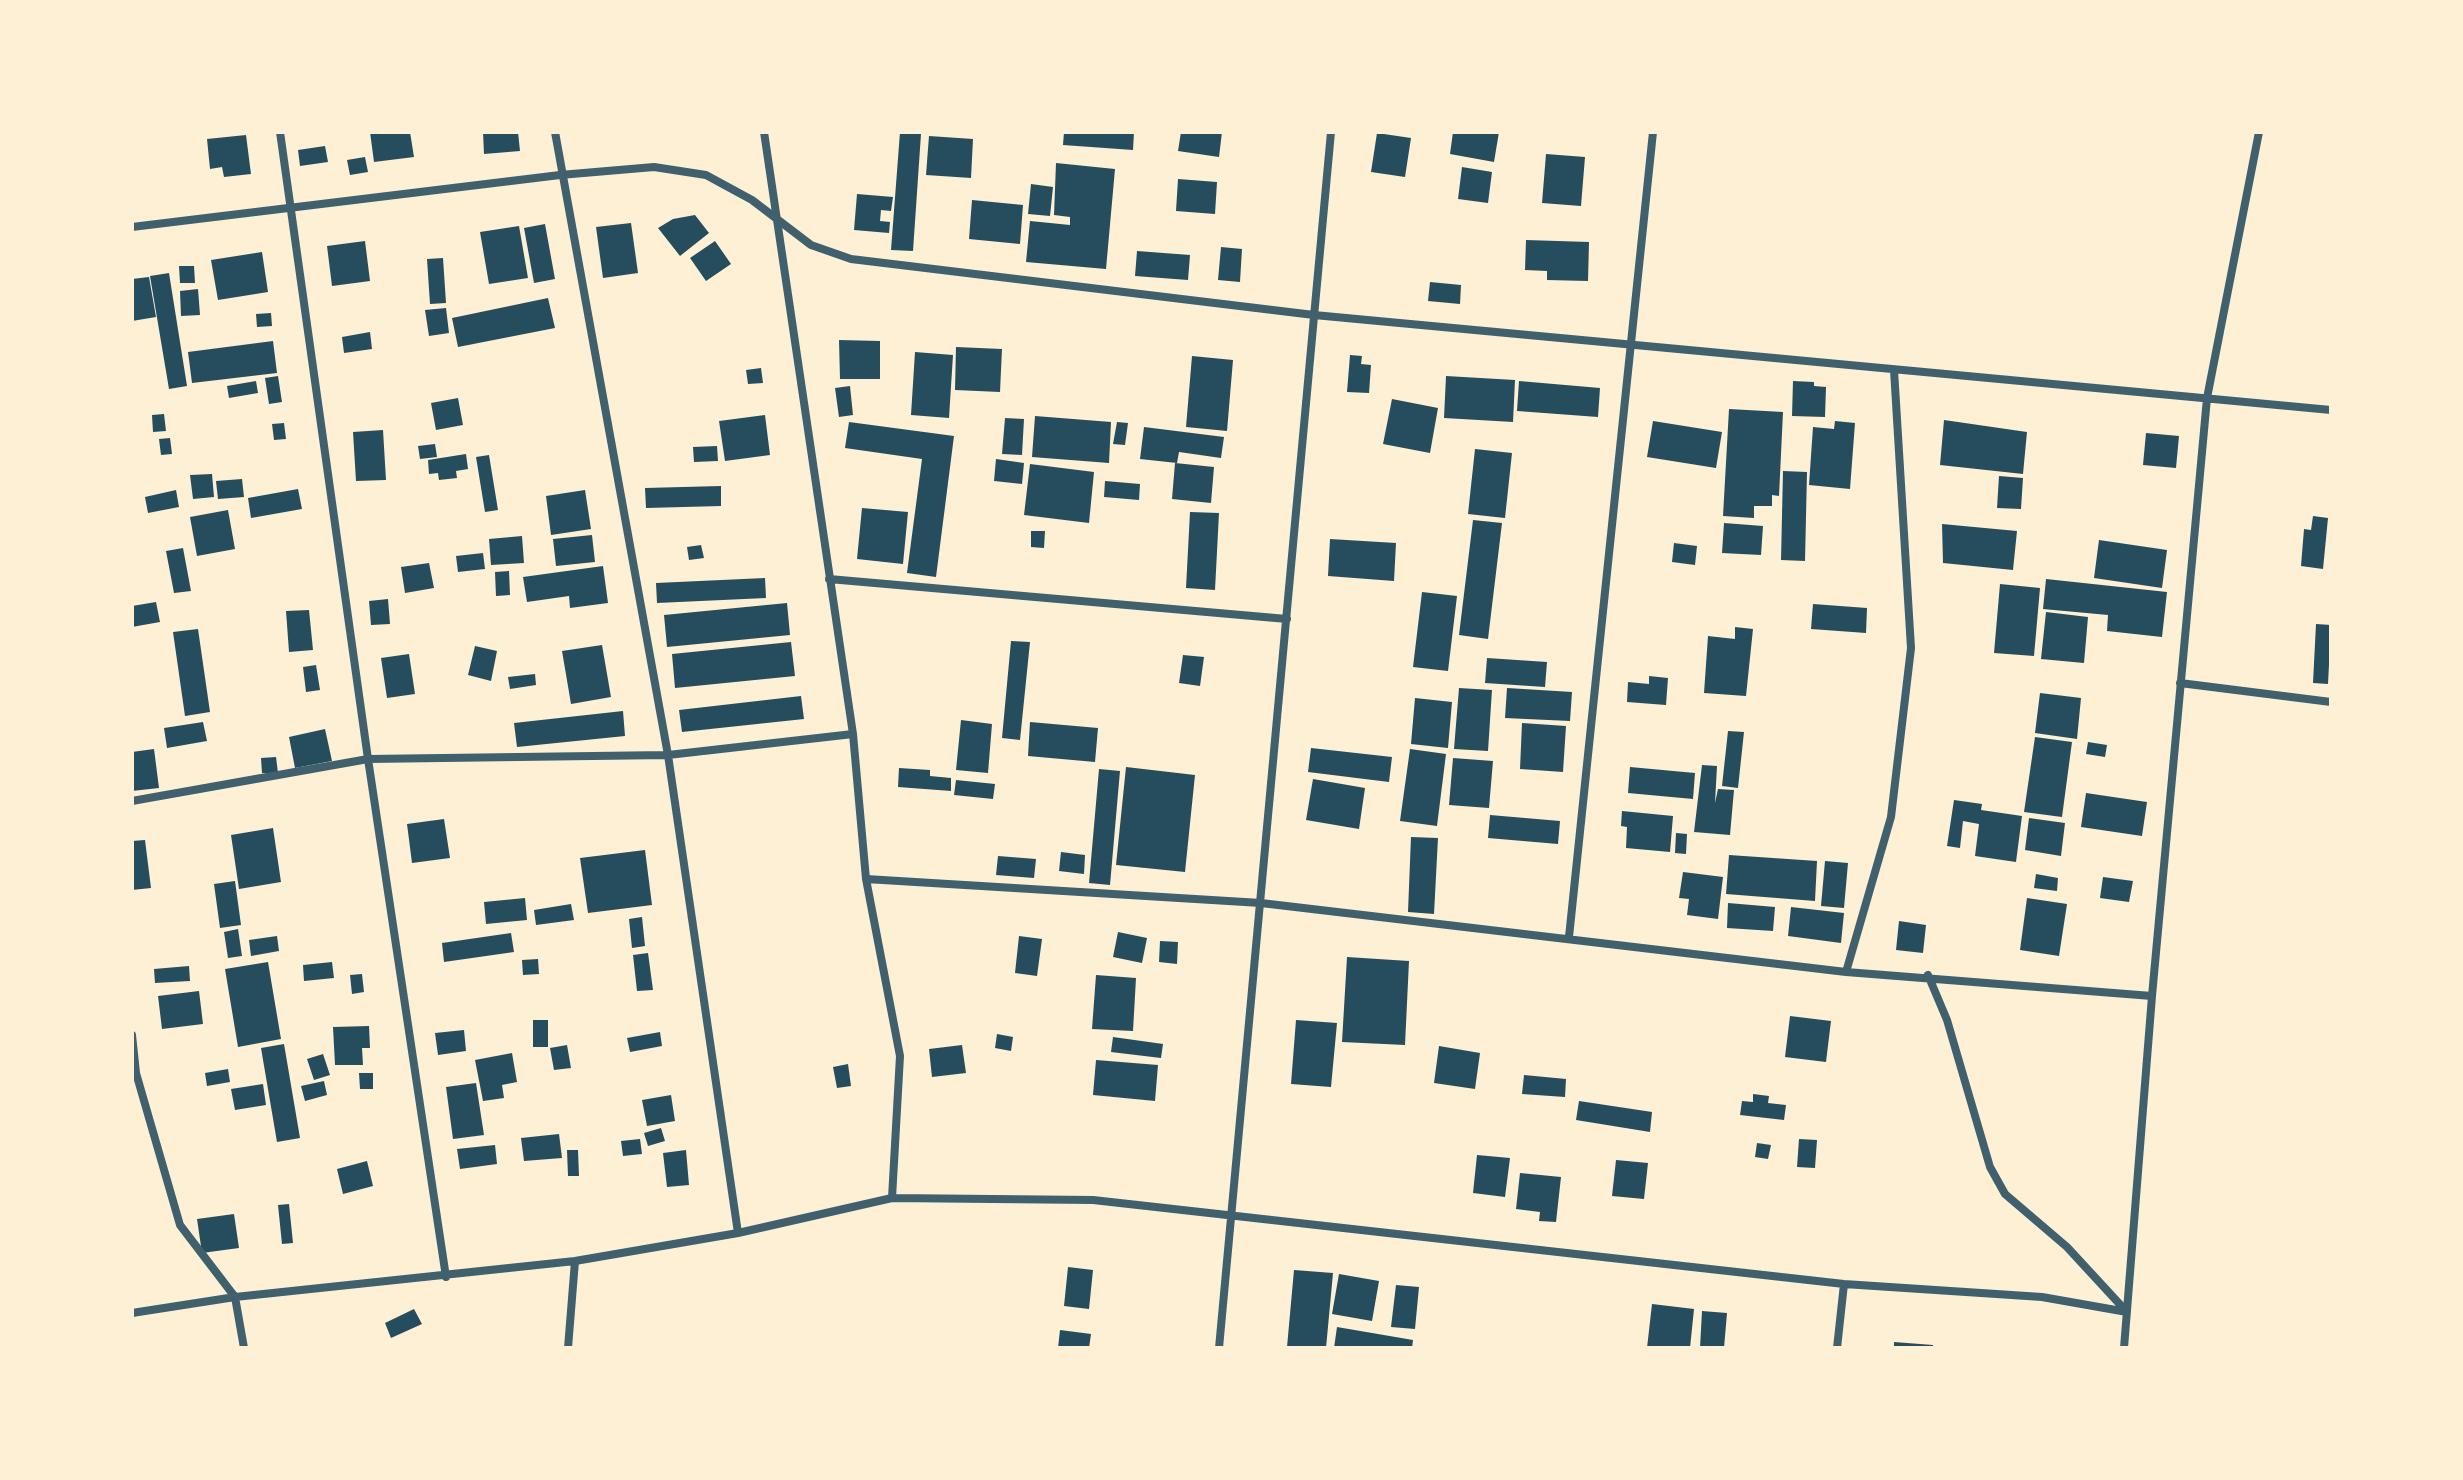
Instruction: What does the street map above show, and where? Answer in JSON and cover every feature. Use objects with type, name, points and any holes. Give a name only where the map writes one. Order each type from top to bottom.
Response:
[{"type":"street","points":[[280,132],[368,759],[446,1277]]},
{"type":"street","points":[[555,132],[560,175],[668,755],[738,1233]]},
{"type":"street","points":[[764,132],[853,734],[866,879],[900,1056],[892,1198]]},
{"type":"street","points":[[1219,1348],[1331,132]]},
{"type":"street","points":[[1569,937],[1653,132]]},
{"type":"street","points":[[2124,1348],[2152,996],[2207,398],[2259,132]]},
{"type":"street","points":[[132,227],[560,175],[654,167],[706,175],[752,200],[811,245],[851,259],[1314,315],[1629,347],[2331,410]]},
{"type":"street","points":[[1846,972],[1891,817],[1911,648],[1894,370]]},
{"type":"street","points":[[829,579],[1287,619]]},
{"type":"street","points":[[2180,683],[2331,702]]},
{"type":"street","points":[[132,801],[368,759],[668,755],[853,734]]},
{"type":"street","points":[[866,879],[1261,903],[1846,972],[1928,975],[2152,996]]},
{"type":"street","points":[[1928,975],[1947,1020],[1990,1167],[2005,1194],[2067,1247],[2127,1312]]},
{"type":"street","points":[[132,1035],[136,1073],[180,1225],[235,1297],[244,1348]]},
{"type":"street","points":[[132,1313],[235,1297],[575,1261],[738,1233],[892,1198],[1093,1200],[1232,1218],[1844,1284],[2042,1297],[2127,1312]]},
{"type":"street","points":[[568,1348],[575,1261]]},
{"type":"street","points":[[1837,1348],[1844,1284]]},
{"type":"building","points":[[370,132],[410,132],[414,157],[374,162]]},
{"type":"building","points":[[483,132],[518,132],[520,151],[484,154]]},
{"type":"building","points":[[900,132],[921,134],[913,251],[891,250]]},
{"type":"building","points":[[1064,132],[1134,132],[1133,150],[1063,145]]},
{"type":"building","points":[[1181,132],[1222,132],[1219,157],[1178,151]]},
{"type":"building","points":[[1453,132],[1499,132],[1494,162],[1450,154]]},
{"type":"building","points":[[1377,133],[1411,138],[1405,177],[1371,172]]},
{"type":"building","points":[[246,135],[251,174],[224,177],[222,167],[210,169],[207,139]]},
{"type":"building","points":[[929,136],[973,139],[971,178],[926,175]]},
{"type":"building","points":[[325,146],[328,162],[300,166],[298,150]]},
{"type":"building","points":[[1546,154],[1585,157],[1581,206],[1542,203]]},
{"type":"building","points":[[365,157],[368,172],[350,175],[347,160]]},
{"type":"building","points":[[1056,163],[1115,169],[1106,269],[1026,262],[1030,221],[1070,225],[1070,217],[1054,215]]},
{"type":"building","points":[[1462,167],[1492,172],[1488,203],[1458,199]]},
{"type":"building","points":[[1178,179],[1217,182],[1215,214],[1176,211]]},
{"type":"building","points":[[1031,184],[1053,187],[1050,216],[1028,214]]},
{"type":"building","points":[[857,194],[893,197],[891,211],[881,210],[880,221],[890,222],[889,233],[854,230]]},
{"type":"building","points":[[972,200],[1023,205],[1020,244],[969,239]]},
{"type":"building","points":[[695,215],[709,233],[680,256],[658,228],[673,219]]},
{"type":"building","points":[[631,223],[638,273],[603,278],[596,227]]},
{"type":"building","points":[[545,224],[555,279],[534,283],[524,228]]},
{"type":"building","points":[[519,226],[528,278],[489,284],[480,232]]},
{"type":"building","points":[[1526,240],[1589,242],[1588,281],[1547,280],[1547,271],[1525,270]]},
{"type":"building","points":[[365,241],[370,281],[332,286],[327,246]]},
{"type":"building","points":[[715,241],[731,264],[706,281],[690,258]]},
{"type":"building","points":[[1221,247],[1242,249],[1240,282],[1218,280]]},
{"type":"building","points":[[1137,251],[1190,255],[1188,280],[1135,276]]},
{"type":"building","points":[[262,252],[268,292],[218,300],[211,260]]},
{"type":"building","points":[[443,258],[446,303],[430,304],[427,259]]},
{"type":"building","points":[[179,266],[194,266],[195,283],[180,283]]},
{"type":"building","points":[[169,273],[187,386],[169,389],[150,276]]},
{"type":"building","points":[[149,277],[156,317],[132,321],[132,279]]},
{"type":"building","points":[[1430,282],[1461,285],[1460,304],[1428,301]]},
{"type":"building","points":[[198,289],[200,315],[181,316],[180,291]]},
{"type":"building","points":[[548,298],[555,328],[458,347],[452,318]]},
{"type":"building","points":[[446,308],[449,333],[429,336],[425,310]]},
{"type":"building","points":[[271,313],[272,326],[257,327],[256,314]]},
{"type":"building","points":[[370,332],[372,349],[344,353],[342,337]]},
{"type":"building","points":[[839,340],[880,341],[880,379],[840,379]]},
{"type":"building","points":[[273,341],[277,373],[192,383],[188,352]]},
{"type":"building","points":[[956,347],[1002,349],[1000,392],[955,390]]},
{"type":"building","points":[[915,352],[953,355],[949,418],[911,415]]},
{"type":"building","points":[[1350,355],[1362,356],[1361,364],[1371,365],[1369,393],[1347,392]]},
{"type":"building","points":[[1192,356],[1233,360],[1227,431],[1186,427]]},
{"type":"building","points":[[761,368],[763,383],[748,384],[746,370]]},
{"type":"building","points":[[278,376],[282,402],[269,404],[265,378]]},
{"type":"building","points":[[1446,376],[1515,380],[1513,422],[1444,418]]},
{"type":"building","points":[[256,381],[258,393],[229,398],[227,386]]},
{"type":"building","points":[[1519,381],[1600,388],[1598,417],[1517,411]]},
{"type":"building","points":[[1793,381],[1814,382],[1814,386],[1826,387],[1825,417],[1792,416]]},
{"type":"building","points":[[850,386],[853,415],[839,417],[835,388]]},
{"type":"building","points":[[458,398],[463,425],[436,430],[431,403]]},
{"type":"building","points":[[1392,399],[1438,408],[1430,453],[1383,444]]},
{"type":"building","points":[[1729,409],[1783,412],[1779,496],[1772,495],[1772,506],[1754,506],[1754,518],[1723,516]]},
{"type":"building","points":[[164,414],[166,431],[153,432],[152,415]]},
{"type":"building","points":[[765,415],[770,455],[725,461],[719,421]]},
{"type":"building","points":[[1035,416],[1111,422],[1109,463],[1032,457]]},
{"type":"building","points":[[1005,418],[1024,419],[1022,455],[1002,454]]},
{"type":"building","points":[[1944,420],[2027,432],[2023,474],[1940,465]]},
{"type":"building","points":[[1653,421],[1722,432],[1716,468],[1647,457]]},
{"type":"building","points":[[1835,421],[1855,423],[1850,489],[1809,485],[1813,427],[1834,429]]},
{"type":"building","points":[[849,422],[954,436],[936,577],[907,573],[922,459],[845,448]]},
{"type":"building","points":[[1117,422],[1128,423],[1125,445],[1113,444]]},
{"type":"building","points":[[284,423],[286,439],[274,440],[272,424]]},
{"type":"building","points":[[1144,427],[1224,437],[1221,458],[1179,452],[1177,463],[1140,459]]},
{"type":"building","points":[[383,430],[386,480],[356,481],[353,432]]},
{"type":"building","points":[[2146,433],[2179,436],[2176,468],[2143,465]]},
{"type":"building","points":[[170,438],[172,454],[161,455],[159,439]]},
{"type":"building","points":[[435,444],[437,457],[420,459],[418,446]]},
{"type":"building","points":[[717,446],[718,461],[694,462],[693,447]]},
{"type":"building","points":[[1475,449],[1512,453],[1505,518],[1468,514]]},
{"type":"building","points":[[466,454],[468,469],[456,471],[457,478],[439,480],[438,473],[429,474],[428,460]]},
{"type":"building","points":[[489,455],[498,510],[485,512],[476,457]]},
{"type":"building","points":[[996,459],[1024,463],[1022,484],[994,481]]},
{"type":"building","points":[[1175,463],[1214,467],[1211,503],[1172,499]]},
{"type":"building","points":[[1030,464],[1094,472],[1089,523],[1024,515]]},
{"type":"building","points":[[1783,471],[1807,472],[1805,561],[1781,560]]},
{"type":"building","points":[[212,474],[214,497],[193,499],[190,475]]},
{"type":"building","points":[[1999,476],[2023,478],[2021,509],[1997,508]]},
{"type":"building","points":[[242,479],[244,497],[218,499],[216,481]]},
{"type":"building","points":[[1105,481],[1140,484],[1139,500],[1104,497]]},
{"type":"building","points":[[721,486],[721,506],[646,508],[645,488]]},
{"type":"building","points":[[298,489],[302,509],[251,518],[248,498]]},
{"type":"building","points":[[176,490],[179,507],[148,513],[145,497]]},
{"type":"building","points":[[585,490],[591,529],[551,535],[546,496]]},
{"type":"building","points":[[862,508],[908,512],[903,564],[857,559]]},
{"type":"building","points":[[228,510],[235,549],[197,556],[190,517]]},
{"type":"building","points":[[1190,512],[1219,513],[1215,590],[1186,588]]},
{"type":"building","points":[[2313,516],[2328,518],[2323,569],[2301,566],[2304,529],[2311,530]]},
{"type":"building","points":[[1473,520],[1502,523],[1488,639],[1459,635]]},
{"type":"building","points":[[1724,523],[1763,526],[1761,555],[1722,553]]},
{"type":"building","points":[[1942,524],[2017,531],[2013,570],[1943,563]]},
{"type":"building","points":[[1031,531],[1045,531],[1044,548],[1031,547]]},
{"type":"building","points":[[592,535],[595,562],[556,566],[553,539]]},
{"type":"building","points":[[522,536],[524,563],[491,565],[489,539]]},
{"type":"building","points":[[1330,539],[1396,543],[1394,581],[1328,576]]},
{"type":"building","points":[[2099,540],[2167,550],[2162,588],[2094,578]]},
{"type":"building","points":[[1674,543],[1697,546],[1695,565],[1672,562]]},
{"type":"building","points":[[701,545],[704,558],[689,560],[687,547]]},
{"type":"building","points":[[183,548],[191,591],[174,593],[166,551]]},
{"type":"building","points":[[483,553],[485,569],[458,572],[456,556]]},
{"type":"building","points":[[429,563],[434,588],[405,593],[401,567]]},
{"type":"building","points":[[603,566],[608,603],[570,608],[569,596],[527,602],[523,577]]},
{"type":"building","points":[[509,571],[510,595],[496,596],[495,572]]},
{"type":"building","points":[[765,578],[766,598],[657,603],[656,583]]},
{"type":"building","points":[[2046,579],[2167,592],[2162,637],[2107,631],[2108,615],[2043,609]]},
{"type":"building","points":[[2000,584],[2040,588],[2034,656],[1994,653]]},
{"type":"building","points":[[1422,592],[1457,596],[1448,671],[1413,667]]},
{"type":"building","points":[[388,599],[390,624],[371,625],[369,601]]},
{"type":"building","points":[[156,602],[160,622],[132,627],[132,606]]},
{"type":"building","points":[[787,603],[790,635],[667,647],[664,615]]},
{"type":"building","points":[[1813,604],[1867,608],[1866,633],[1811,629]]},
{"type":"building","points":[[309,610],[313,650],[289,652],[286,611]]},
{"type":"building","points":[[2046,612],[2088,617],[2084,663],[2041,659]]},
{"type":"building","points":[[2316,624],[2331,625],[2328,684],[2313,683]]},
{"type":"building","points":[[1735,627],[1753,629],[1746,696],[1704,693],[1708,636],[1735,639]]},
{"type":"building","points":[[198,629],[210,712],[185,716],[173,632]]},
{"type":"building","points":[[1011,641],[1030,642],[1020,740],[1002,738]]},
{"type":"building","points":[[791,642],[795,676],[675,688],[672,654]]},
{"type":"building","points":[[602,645],[611,697],[571,704],[562,651]]},
{"type":"building","points":[[475,646],[497,651],[491,681],[468,675]]},
{"type":"building","points":[[409,654],[415,694],[387,698],[381,658]]},
{"type":"building","points":[[1183,655],[1204,657],[1200,686],[1179,683]]},
{"type":"building","points":[[1487,658],[1547,662],[1545,687],[1485,683]]},
{"type":"building","points":[[316,665],[320,690],[306,692],[303,667]]},
{"type":"building","points":[[535,674],[536,685],[510,689],[508,677]]},
{"type":"building","points":[[1649,676],[1668,678],[1666,705],[1627,702],[1628,682],[1649,684]]},
{"type":"building","points":[[1459,688],[1492,690],[1488,751],[1454,749]]},
{"type":"building","points":[[1507,688],[1572,692],[1570,721],[1505,718]]},
{"type":"building","points":[[2040,693],[2081,698],[2077,739],[2035,733]]},
{"type":"building","points":[[801,696],[804,719],[682,732],[679,710]]},
{"type":"building","points":[[1415,698],[1452,702],[1448,748],[1411,744]]},
{"type":"building","points":[[623,711],[625,736],[517,747],[514,723]]},
{"type":"building","points":[[961,720],[992,724],[988,773],[956,770]]},
{"type":"building","points":[[203,722],[207,741],[167,748],[164,728]]},
{"type":"building","points":[[1030,722],[1098,728],[1095,762],[1028,756]]},
{"type":"building","points":[[1522,723],[1566,726],[1563,772],[1520,769]]},
{"type":"building","points":[[325,729],[332,761],[295,768],[289,737]]},
{"type":"building","points":[[1728,731],[1744,732],[1738,788],[1722,786]]},
{"type":"building","points":[[2035,737],[2072,742],[2062,817],[2024,812]]},
{"type":"building","points":[[2088,742],[2107,745],[2105,757],[2086,754]]},
{"type":"building","points":[[1311,748],[1392,757],[1389,782],[1308,772]]},
{"type":"building","points":[[154,749],[159,788],[132,791],[132,752]]},
{"type":"building","points":[[1410,749],[1446,754],[1437,826],[1400,821]]},
{"type":"building","points":[[276,757],[278,773],[262,773],[261,758]]},
{"type":"building","points":[[1453,758],[1493,761],[1489,808],[1449,805]]},
{"type":"building","points":[[1702,765],[1717,766],[1715,803],[1718,789],[1734,790],[1730,835],[1694,832]]},
{"type":"building","points":[[1126,767],[1195,775],[1185,872],[1116,865]]},
{"type":"building","points":[[1630,767],[1695,773],[1693,799],[1628,793]]},
{"type":"building","points":[[899,768],[930,770],[930,776],[951,778],[951,791],[898,787]]},
{"type":"building","points":[[1099,769],[1120,771],[1110,885],[1089,883]]},
{"type":"building","points":[[1313,779],[1365,788],[1359,829],[1306,820]]},
{"type":"building","points":[[956,780],[995,784],[993,799],[954,795]]},
{"type":"building","points":[[2086,793],[2147,802],[2142,836],[2081,827]]},
{"type":"building","points":[[1954,800],[1982,804],[1981,810],[2022,816],[2016,862],[1975,856],[1979,824],[1963,821],[1960,848],[1947,846]]},
{"type":"building","points":[[1622,811],[1673,816],[1670,852],[1626,848],[1627,827],[1621,826]]},
{"type":"building","points":[[1490,815],[1560,821],[1558,844],[1488,838]]},
{"type":"building","points":[[2029,818],[2065,823],[2061,856],[2025,850]]},
{"type":"building","points":[[444,819],[450,858],[412,863],[407,824]]},
{"type":"building","points":[[273,828],[281,882],[239,889],[231,835]]},
{"type":"building","points":[[1676,833],[1687,834],[1686,854],[1675,853]]},
{"type":"building","points":[[1411,837],[1438,838],[1434,914],[1408,912]]},
{"type":"building","points":[[145,840],[151,888],[132,890],[132,841]]},
{"type":"building","points":[[645,850],[652,905],[588,913],[580,858]]},
{"type":"building","points":[[1061,852],[1085,855],[1084,874],[1059,871]]},
{"type":"building","points":[[1729,855],[1817,861],[1815,901],[1726,894]]},
{"type":"building","points":[[998,856],[1036,859],[1034,878],[996,875]]},
{"type":"building","points":[[1825,861],[1848,863],[1844,908],[1821,906]]},
{"type":"building","points":[[1683,872],[1723,877],[1718,919],[1687,915],[1689,899],[1679,898]]},
{"type":"building","points":[[2036,874],[2058,878],[2057,891],[2034,888]]},
{"type":"building","points":[[2103,877],[2133,881],[2129,902],[2100,898]]},
{"type":"building","points":[[235,881],[241,925],[220,928],[214,884]]},
{"type":"building","points":[[525,898],[527,920],[486,924],[484,902]]},
{"type":"building","points":[[2027,898],[2067,904],[2059,956],[2020,950]]},
{"type":"building","points":[[1728,903],[1775,907],[1773,931],[1727,928]]},
{"type":"building","points":[[571,904],[574,920],[536,925],[534,910]]},
{"type":"building","points":[[1791,907],[1844,913],[1841,943],[1788,936]]},
{"type":"building","points":[[642,917],[645,946],[632,948],[629,919]]},
{"type":"building","points":[[1899,921],[1926,925],[1923,953],[1896,950]]},
{"type":"building","points":[[238,929],[242,956],[228,958],[224,932]]},
{"type":"building","points":[[1118,932],[1147,938],[1142,963],[1113,957]]},
{"type":"building","points":[[511,933],[514,952],[444,962],[442,943]]},
{"type":"building","points":[[277,936],[279,951],[251,956],[249,940]]},
{"type":"building","points":[[1019,936],[1042,939],[1037,976],[1015,973]]},
{"type":"building","points":[[1160,941],[1178,942],[1177,964],[1159,962]]},
{"type":"building","points":[[648,953],[653,990],[637,991],[633,955]]},
{"type":"building","points":[[1347,957],[1409,961],[1405,1045],[1342,1042]]},
{"type":"building","points":[[538,959],[539,974],[523,975],[522,960]]},
{"type":"building","points":[[268,962],[281,1039],[238,1047],[225,969]]},
{"type":"building","points":[[332,962],[334,978],[304,981],[303,965]]},
{"type":"building","points":[[189,966],[190,981],[155,983],[154,969]]},
{"type":"building","points":[[362,974],[364,992],[352,994],[350,975]]},
{"type":"building","points":[[1096,975],[1136,978],[1133,1031],[1092,1029]]},
{"type":"building","points":[[199,991],[203,1024],[162,1029],[158,996]]},
{"type":"building","points":[[1790,1016],[1831,1021],[1826,1062],[1785,1057]]},
{"type":"building","points":[[533,1020],[548,1020],[548,1047],[533,1047]]},
{"type":"building","points":[[1296,1020],[1337,1023],[1331,1087],[1291,1084]]},
{"type":"building","points":[[369,1026],[370,1048],[362,1048],[363,1065],[335,1065],[333,1027]]},
{"type":"building","points":[[464,1030],[466,1051],[438,1055],[435,1033]]},
{"type":"building","points":[[660,1032],[662,1046],[630,1052],[627,1038]]},
{"type":"building","points":[[997,1034],[1013,1037],[1011,1051],[995,1048]]},
{"type":"building","points":[[1113,1037],[1163,1044],[1161,1058],[1111,1052]]},
{"type":"building","points":[[284,1044],[300,1138],[277,1142],[261,1048]]},
{"type":"building","points":[[567,1045],[571,1068],[554,1070],[550,1048]]},
{"type":"building","points":[[962,1045],[966,1073],[932,1077],[929,1049]]},
{"type":"building","points":[[1439,1046],[1480,1053],[1475,1089],[1434,1083]]},
{"type":"building","points":[[512,1053],[517,1082],[502,1085],[504,1098],[483,1101],[475,1060]]},
{"type":"building","points":[[323,1054],[330,1075],[314,1080],[307,1059]]},
{"type":"building","points":[[1096,1060],[1158,1065],[1155,1101],[1093,1095]]},
{"type":"building","points":[[848,1064],[851,1086],[837,1088],[833,1067]]},
{"type":"building","points":[[228,1069],[230,1082],[207,1086],[205,1073]]},
{"type":"building","points":[[359,1073],[373,1073],[373,1089],[360,1089]]},
{"type":"building","points":[[1524,1075],[1566,1079],[1565,1097],[1522,1094]]},
{"type":"building","points":[[324,1081],[327,1095],[305,1101],[301,1086]]},
{"type":"building","points":[[476,1083],[484,1135],[453,1139],[446,1087]]},
{"type":"building","points":[[263,1084],[266,1105],[235,1110],[231,1089]]},
{"type":"building","points":[[1753,1094],[1769,1096],[1768,1103],[1786,1105],[1784,1120],[1740,1115],[1742,1101],[1753,1102]]},
{"type":"building","points":[[671,1095],[675,1121],[647,1126],[642,1100]]},
{"type":"building","points":[[1579,1101],[1652,1112],[1650,1132],[1576,1120]]},
{"type":"building","points":[[661,1128],[665,1141],[648,1146],[644,1133]]},
{"type":"building","points":[[559,1134],[562,1158],[524,1161],[521,1138]]},
{"type":"building","points":[[640,1139],[642,1154],[623,1156],[621,1141]]},
{"type":"building","points":[[1799,1139],[1817,1140],[1815,1168],[1797,1167]]},
{"type":"building","points":[[1757,1143],[1771,1145],[1768,1159],[1755,1157]]},
{"type":"building","points":[[495,1145],[497,1164],[460,1169],[457,1149]]},
{"type":"building","points":[[567,1150],[578,1150],[579,1176],[568,1176]]},
{"type":"building","points":[[686,1150],[689,1185],[667,1187],[663,1153]]},
{"type":"building","points":[[1477,1155],[1510,1158],[1505,1197],[1473,1193]]},
{"type":"building","points":[[1616,1160],[1648,1163],[1644,1199],[1612,1196]]},
{"type":"building","points":[[367,1161],[373,1186],[343,1194],[337,1169]]},
{"type":"building","points":[[1520,1173],[1561,1177],[1556,1222],[1539,1221],[1540,1212],[1516,1209]]},
{"type":"building","points":[[289,1204],[293,1243],[282,1244],[278,1205]]},
{"type":"building","points":[[234,1214],[239,1248],[202,1253],[197,1219]]},
{"type":"building","points":[[1068,1267],[1093,1270],[1089,1309],[1064,1306]]},
{"type":"building","points":[[1294,1270],[1333,1273],[1326,1348],[1287,1347]]},
{"type":"building","points":[[1339,1274],[1379,1281],[1372,1321],[1332,1314]]},
{"type":"building","points":[[1396,1285],[1419,1287],[1415,1329],[1391,1327]]},
{"type":"building","points":[[1652,1304],[1694,1309],[1690,1348],[1647,1348]]},
{"type":"building","points":[[414,1309],[422,1324],[391,1338],[385,1323]]},
{"type":"building","points":[[1702,1311],[1727,1313],[1724,1348],[1700,1348]]},
{"type":"building","points":[[1337,1327],[1413,1340],[1412,1348],[1334,1348]]},
{"type":"building","points":[[1060,1330],[1091,1334],[1089,1348],[1058,1348]]},
{"type":"building","points":[[1894,1342],[1933,1345],[1933,1348],[1894,1348]]}]
